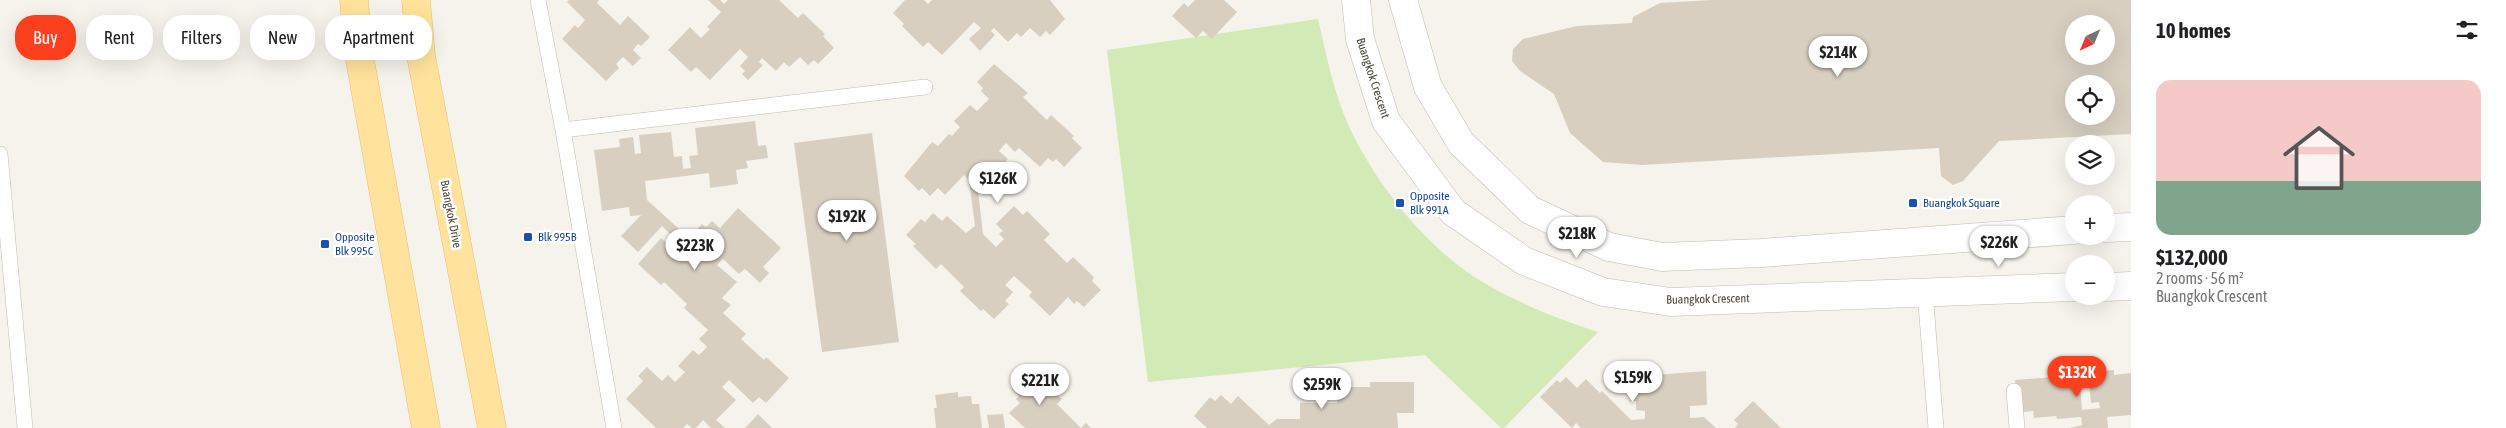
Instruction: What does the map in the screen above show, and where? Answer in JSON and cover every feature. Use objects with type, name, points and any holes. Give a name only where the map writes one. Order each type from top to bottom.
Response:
[{"type":"main road","points":[[354,0],[358,49],[426,428]]},
{"type":"main road","name":"Buangkok Drive","points":[[416,0],[421,56],[492,428]]},
{"type":"street","name":"Buangkok Crescent","points":[[1356,0],[1360,39],[1386,121],[1453,212],[1524,261],[1603,292],[1671,302],[2065,288]]},
{"type":"street","points":[[1403,0],[1428,87],[1461,143],[1530,210],[1609,247],[1662,257],[1761,254],[2065,231]]},
{"type":"street","points":[[2115,228],[2131,227]]},
{"type":"street","points":[[2115,287],[2131,286]]},
{"type":"lane","points":[[538,0],[564,130],[614,428]]},
{"type":"lane","points":[[564,130],[925,88]]},
{"type":"lane","points":[[0,154],[25,428]]},
{"type":"lane","points":[[1925,292],[1936,428]]},
{"type":"lane","points":[[2014,391],[2017,428]]},
{"type":"green space","points":[[1318,19],[1334,84],[1347,122],[1385,188],[1418,229],[1456,264],[1490,287],[1535,309],[1598,332],[1504,428],[1501,428],[1425,355],[1148,382],[1107,50]]},
{"type":"building","points":[[569,0],[599,0],[597,3],[620,25],[628,16],[650,37],[641,46],[638,44],[633,50],[641,58],[633,66],[623,57],[616,64],[619,68],[606,81],[562,39],[575,25],[578,28],[585,20],[567,2]]},
{"type":"building","points":[[708,0],[720,0],[724,4],[728,0],[779,0],[798,18],[803,13],[825,34],[823,36],[834,48],[818,64],[814,60],[808,65],[800,57],[789,67],[784,62],[776,71],[762,58],[759,62],[763,65],[748,80],[742,74],[745,71],[740,66],[748,57],[740,49],[710,80],[696,67],[691,72],[668,50],[690,27],[701,38],[710,29],[707,27],[721,12]]},
{"type":"building","points":[[905,0],[924,0],[928,4],[932,0],[1050,0],[1065,19],[1050,35],[1046,31],[1040,37],[1030,28],[1021,37],[1017,33],[1008,42],[994,28],[991,31],[995,35],[980,51],[969,39],[981,28],[974,22],[942,55],[928,42],[923,47],[902,26],[904,24],[893,13]]},
{"type":"building","points":[[1195,0],[1224,0],[1237,12],[1212,39],[1203,31],[1196,38],[1172,16],[1184,3],[1188,7]]},
{"type":"building","points":[[1712,0],[2131,0],[2131,134],[2065,135],[2065,138],[1999,141],[1963,181],[1953,185],[1941,176],[1939,148],[1642,165],[1603,162],[1570,133],[1554,94],[1520,71],[1512,61],[1513,49],[1523,39],[1577,26],[1632,23],[1633,17],[1660,3]]},
{"type":"building","points":[[994,64],[1028,93],[1023,97],[1047,120],[1051,115],[1074,136],[1072,138],[1082,148],[1064,167],[1056,159],[1053,162],[1048,158],[1040,167],[1019,148],[1015,152],[1006,143],[999,151],[1008,159],[988,179],[979,170],[976,173],[983,234],[996,247],[1004,239],[999,234],[1003,231],[996,224],[1014,206],[1023,215],[1027,211],[1050,234],[1044,240],[1067,263],[1073,257],[1094,277],[1092,281],[1101,290],[1084,307],[1077,301],[1074,304],[1068,297],[1050,316],[1029,296],[1032,292],[1014,276],[1005,285],[1013,292],[1005,301],[1009,304],[994,319],[983,309],[981,311],[960,291],[964,287],[941,264],[936,269],[913,246],[916,244],[906,235],[921,219],[925,222],[933,213],[942,221],[947,216],[966,233],[975,226],[969,180],[964,175],[945,195],[938,188],[930,196],[922,188],[919,191],[904,176],[932,142],[938,146],[949,134],[952,136],[960,127],[954,121],[970,105],[977,111],[989,99],[981,91],[983,88],[977,82]]},
{"type":"building","points":[[755,121],[758,146],[766,145],[768,158],[746,161],[748,168],[736,170],[738,184],[710,188],[709,173],[645,181],[647,200],[689,238],[702,224],[706,227],[712,221],[720,228],[738,208],[781,248],[763,267],[769,273],[760,283],[745,269],[739,274],[723,259],[717,265],[737,282],[722,298],[731,305],[723,313],[746,334],[741,339],[764,360],[766,357],[789,378],[766,403],[759,397],[753,403],[729,380],[722,387],[736,400],[716,420],[725,428],[711,428],[703,420],[696,428],[692,428],[687,424],[683,428],[656,428],[626,399],[643,381],[638,376],[647,367],[662,381],[668,375],[675,382],[685,372],[678,366],[693,350],[699,355],[707,347],[699,339],[708,330],[684,308],[687,304],[664,282],[661,285],[638,264],[661,238],[671,247],[677,241],[662,226],[638,252],[621,236],[641,215],[630,216],[629,207],[602,211],[594,150],[620,147],[619,139],[633,137],[635,154],[641,153],[639,135],[671,132],[674,157],[682,156],[683,169],[691,168],[689,156],[698,155],[695,128]]},
{"type":"building","points":[[872,133],[899,342],[822,352],[794,143]]},
{"type":"building","points":[[1029,370],[1062,399],[1057,404],[1081,428],[1025,428],[1009,413],[1020,403],[1016,399],[1019,396],[1012,389]]},
{"type":"building","points":[[2114,370],[2114,375],[2131,373],[2131,415],[2107,417],[2108,428],[2070,428],[2082,425],[2081,417],[2057,419],[2056,416],[2034,418],[2033,411],[2022,412],[2017,402],[2015,380],[2053,377],[2054,383],[2068,381],[2069,387],[2080,386],[2082,410],[2100,408],[2099,402],[2091,403],[2088,372]]},
{"type":"building","points":[[1706,371],[1707,405],[1690,406],[1690,418],[1704,417],[1716,428],[1581,428],[1576,423],[1572,428],[1540,397],[1557,380],[1560,383],[1566,377],[1577,388],[1586,379],[1600,393],[1602,391],[1631,420],[1645,419],[1645,411],[1636,410],[1636,401],[1630,401],[1629,377]]},
{"type":"building","points":[[1370,382],[1414,382],[1414,413],[1397,413],[1398,428],[1207,428],[1194,416],[1210,397],[1215,401],[1221,395],[1231,404],[1238,396],[1269,425],[1277,419],[1300,419],[1300,403],[1337,403],[1338,387],[1370,387]]},
{"type":"building","points":[[958,392],[958,397],[971,396],[972,404],[979,404],[982,428],[936,428],[934,408],[937,408],[935,395]]},
{"type":"building","points":[[1753,401],[1781,428],[1735,428],[1738,424],[1734,420]]},
{"type":"building","points":[[758,414],[772,428],[745,428]]},
{"type":"building","points":[[1003,414],[1005,428],[989,428],[987,415]]},
{"type":"building","points":[[1086,423],[1091,428],[1081,428]]},
{"type":"place","name":"Opposite Blk 991A","points":[[1400,203]]},
{"type":"place","name":"Buangkok Square","points":[[1913,203]]},
{"type":"place","name":"Blk 995B","points":[[528,237]]},
{"type":"place","name":"Opposite Blk 995C","points":[[325,244]]}]
